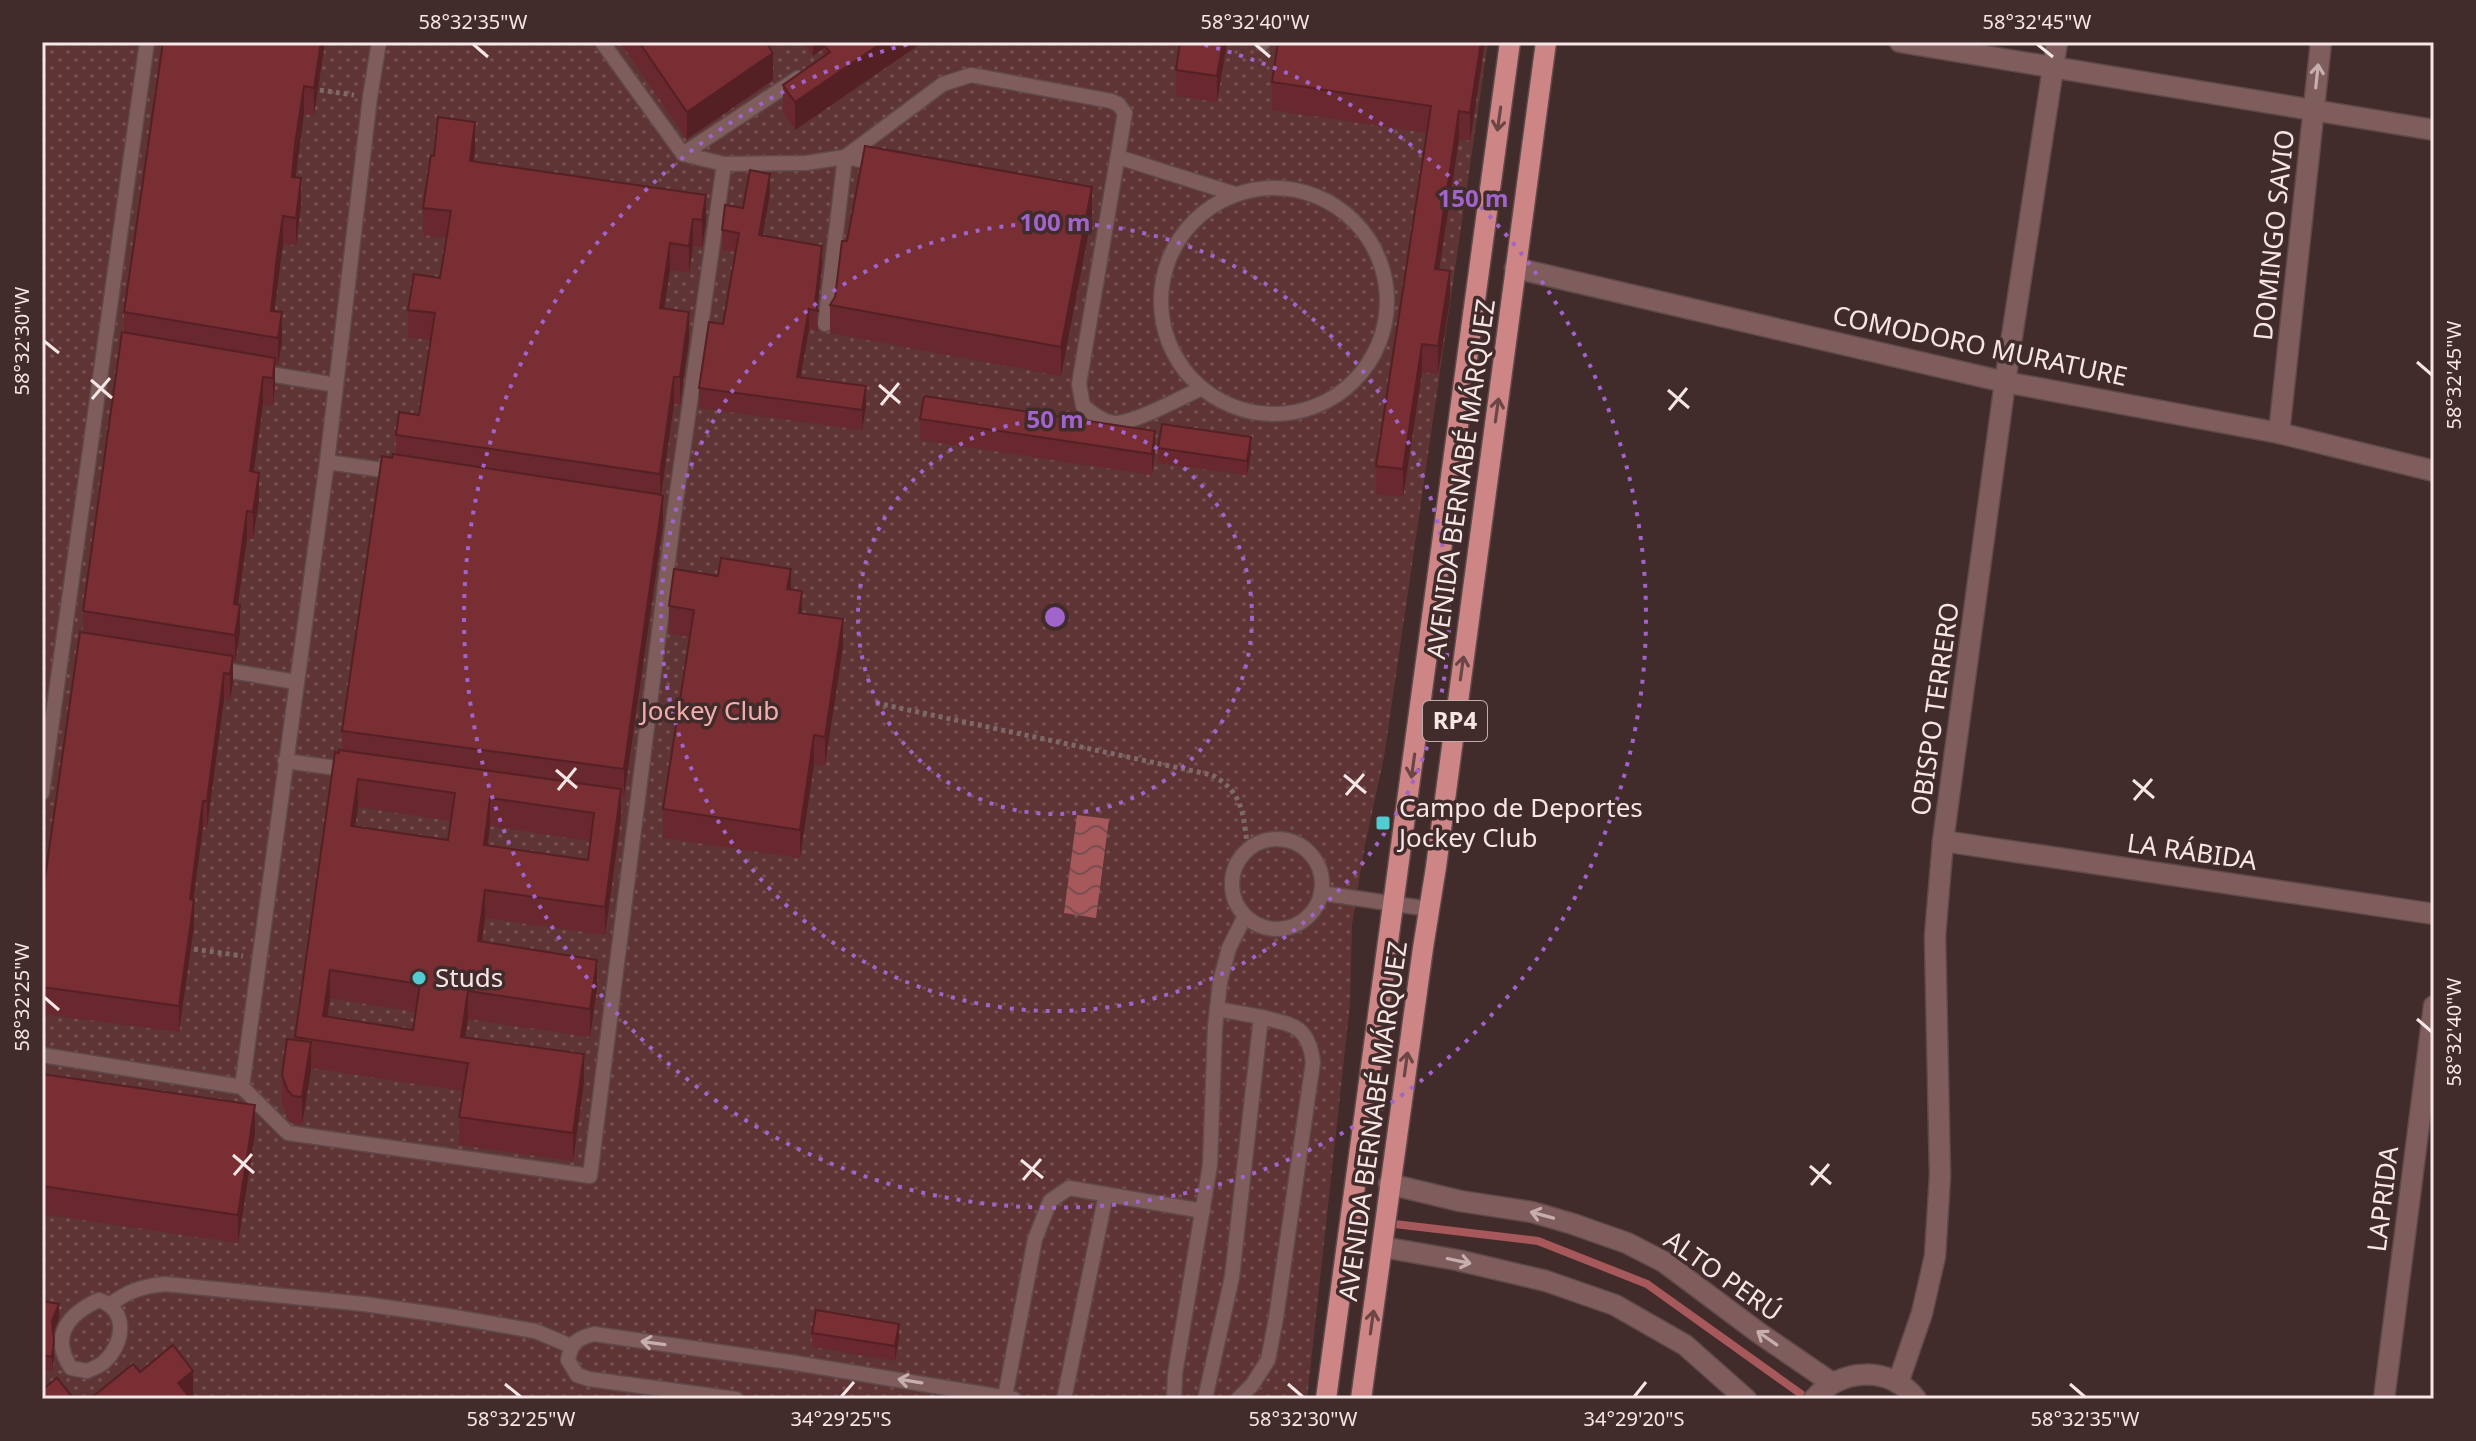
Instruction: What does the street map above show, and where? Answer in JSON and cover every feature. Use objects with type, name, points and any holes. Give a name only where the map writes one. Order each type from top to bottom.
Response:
[{"type":"main road","name":"AVENIDA BERNABÉ MÁRQUEZ","points":[[1326,1399],[1510,42]]},
{"type":"main road","name":"AVENIDA BERNABÉ MÁRQUEZ","points":[[1361,1399],[1546,42]]},
{"type":"street","points":[[1900,42],[2434,130]]},
{"type":"street","name":"OBISPO TERRERO","points":[[1898,1383],[1922,1313],[1935,1256],[1940,1176],[1935,936],[1943,841],[2005,382],[2057,42]]},
{"type":"street","name":"DOMINGO SAVIO","points":[[2279,433],[2321,42]]},
{"type":"street","name":"COMODORO MURATURE","points":[[1515,268],[2005,382],[2279,433],[2434,471]]},
{"type":"street","name":"LA RÁBIDA","points":[[1943,841],[2434,914]]},
{"type":"street","name":"LAPRIDA","points":[[2384,1399],[2434,1006]]},
{"type":"street","name":"ALTO PERÚ","points":[[1389,1184],[1460,1201],[1532,1212],[1627,1243],[1664,1262],[1832,1383]]},
{"type":"street","points":[[1382,1247],[1457,1260],[1546,1281],[1615,1305],[1685,1345],[1746,1399]]},
{"type":"street","points":[[1814,1399],[1832,1383],[1848,1376],[1865,1374],[1882,1376],[1898,1383],[1916,1399]]},
{"type":"lane","points":[[42,793],[147,42]]},
{"type":"lane","points":[[242,1087],[327,462],[379,42]]},
{"type":"lane","points":[[602,42],[683,154],[724,164],[806,163],[845,157],[891,166]]},
{"type":"lane","points":[[683,154],[813,68]]},
{"type":"lane","points":[[825,324],[845,157],[943,84],[971,75],[1111,101],[1125,113],[1079,384],[1083,406],[1096,416],[1115,423],[1136,418],[1200,389]]},
{"type":"lane","points":[[1118,157],[1235,194]]},
{"type":"lane","points":[[42,1055],[242,1087],[288,1133],[590,1176],[629,808],[724,164]]},
{"type":"lane","points":[[1274,187],[1314,194],[1348,214],[1374,244],[1387,281],[1387,321],[1373,359],[1347,389],[1313,409],[1273,416],[1235,409],[1200,389],[1175,359],[1165,334],[1161,322],[1161,282],[1175,244],[1201,214],[1235,194],[1274,187]]},
{"type":"lane","points":[[1093,203],[1108,206]]},
{"type":"lane","points":[[103,346],[119,349]]},
{"type":"lane","points":[[243,370],[336,385]]},
{"type":"lane","points":[[327,462],[406,474]]},
{"type":"lane","points":[[658,512],[674,514]]},
{"type":"lane","points":[[63,645],[78,647]]},
{"type":"lane","points":[[203,667],[296,682]]},
{"type":"lane","points":[[285,761],[361,772]]},
{"type":"lane","points":[[1274,839],[1289,841],[1302,846],[1312,855],[1319,867],[1321,893],[1317,907],[1309,917],[1284,929],[1270,929],[1256,925],[1236,904],[1232,890],[1233,875],[1238,861],[1248,850],[1274,839]]},
{"type":"lane","points":[[1321,893],[1429,909]]},
{"type":"lane","points":[[1174,1399],[1175,1374],[1203,1211],[1213,1123],[1220,982],[1229,948],[1245,916]]},
{"type":"lane","points":[[1217,1009],[1294,1026],[1307,1036],[1313,1062],[1268,1360],[1252,1385],[1238,1399]]},
{"type":"lane","points":[[1205,1399],[1232,1277],[1261,1017]]},
{"type":"lane","points":[[736,1399],[589,1379],[577,1375],[568,1360],[571,1346],[581,1337],[594,1334],[1010,1398],[1035,1239],[1050,1201],[1069,1188],[1203,1211]]},
{"type":"lane","points":[[1064,1399],[1106,1194]]},
{"type":"lane","points":[[111,1304],[143,1286],[165,1284],[364,1304],[448,1316],[535,1331],[571,1346]]},
{"type":"lane","points":[[99,1300],[111,1304],[118,1313],[121,1327],[117,1343],[104,1363],[87,1371],[71,1368],[62,1353],[63,1334],[73,1315],[99,1300]]},
{"type":"path","points":[[311,89],[370,97]]},
{"type":"path","points":[[876,703],[1212,775],[1227,783],[1235,793],[1243,811],[1248,850]]},
{"type":"path","points":[[177,947],[259,959]]},
{"type":"green space","name":"Jockey Club","points":[[42,42],[1488,42],[1384,757],[1352,925],[1350,1004],[1307,1399],[42,1399]]},
{"type":"water","points":[[1077,815],[1109,819],[1096,918],[1064,913]]},
{"type":"building","points":[[163,42],[321,42],[314,88],[304,86],[295,144],[292,177],[301,178],[296,218],[283,216],[277,256],[271,311],[282,312],[278,338],[124,312]]},
{"type":"building","points":[[639,42],[766,42],[773,53],[687,112]]},
{"type":"building","points":[[828,42],[883,42],[795,102],[783,85],[830,52],[824,45]]},
{"type":"building","points":[[1180,42],[1223,42],[1217,76],[1176,70]]},
{"type":"building","points":[[1278,42],[1481,42],[1470,113],[1459,111],[1435,269],[1450,271],[1438,346],[1422,344],[1403,469],[1376,466],[1431,106],[1272,82]]},
{"type":"building","points":[[438,117],[475,122],[470,161],[706,195],[702,220],[693,219],[689,246],[670,243],[660,308],[689,312],[680,377],[674,377],[660,474],[396,435],[399,412],[419,415],[435,313],[408,310],[414,274],[440,278],[451,211],[423,208]]},
{"type":"building","points":[[865,146],[1092,187],[1061,347],[830,305],[835,297],[842,241],[847,241]]},
{"type":"building","points":[[750,170],[770,174],[759,235],[822,246],[815,303],[818,311],[809,309],[797,377],[866,386],[862,410],[699,388],[709,322],[723,324],[739,233],[722,230],[725,205],[743,208]]},
{"type":"building","points":[[122,332],[275,358],[273,378],[263,377],[250,471],[259,473],[253,512],[247,511],[234,604],[240,605],[235,635],[83,611]]},
{"type":"building","points":[[924,396],[1155,431],[1152,454],[920,419]]},
{"type":"building","points":[[1162,424],[1251,437],[1247,461],[1158,448]]},
{"type":"building","points":[[393,454],[663,496],[624,769],[342,731],[382,456],[392,458]]},
{"type":"building","points":[[721,558],[791,569],[787,589],[802,591],[799,613],[843,619],[825,737],[814,735],[800,830],[663,809],[694,610],[669,606],[674,569],[718,576]]},
{"type":"building","points":[[80,632],[233,656],[230,674],[224,673],[207,801],[203,801],[190,899],[194,900],[179,1006],[42,987],[42,899]]},
{"type":"building","points":[[339,750],[621,789],[605,907],[485,890],[478,941],[597,960],[590,1009],[468,991],[461,1037],[584,1054],[573,1133],[459,1117],[468,1063],[295,1037],[335,752],[339,753]],"holes":[[[358,779],[455,793],[448,840],[351,826]],[[490,798],[594,813],[588,860],[484,845]],[[330,970],[420,984],[413,1030],[323,1016]]]},
{"type":"building","points":[[287,1039],[311,1042],[302,1097],[293,1096],[288,1091],[282,1075]]},
{"type":"building","points":[[42,1074],[255,1105],[238,1215],[42,1186]]},
{"type":"building","points":[[42,1301],[59,1304],[52,1321],[52,1357],[42,1355]]},
{"type":"building","points":[[816,1310],[899,1324],[895,1346],[812,1333]]},
{"type":"building","points":[[173,1345],[193,1371],[178,1383],[191,1399],[90,1399],[133,1364],[140,1372]]},
{"type":"building","points":[[57,1378],[74,1399],[42,1399],[42,1390]]},
{"type":"waterway","points":[[1386,1223],[1538,1241],[1647,1284],[1801,1394]]},
{"type":"place","name":"Campo de Deportes Jockey Club","points":[[1383,823]]},
{"type":"place","name":"Studs","points":[[419,978]]}]
